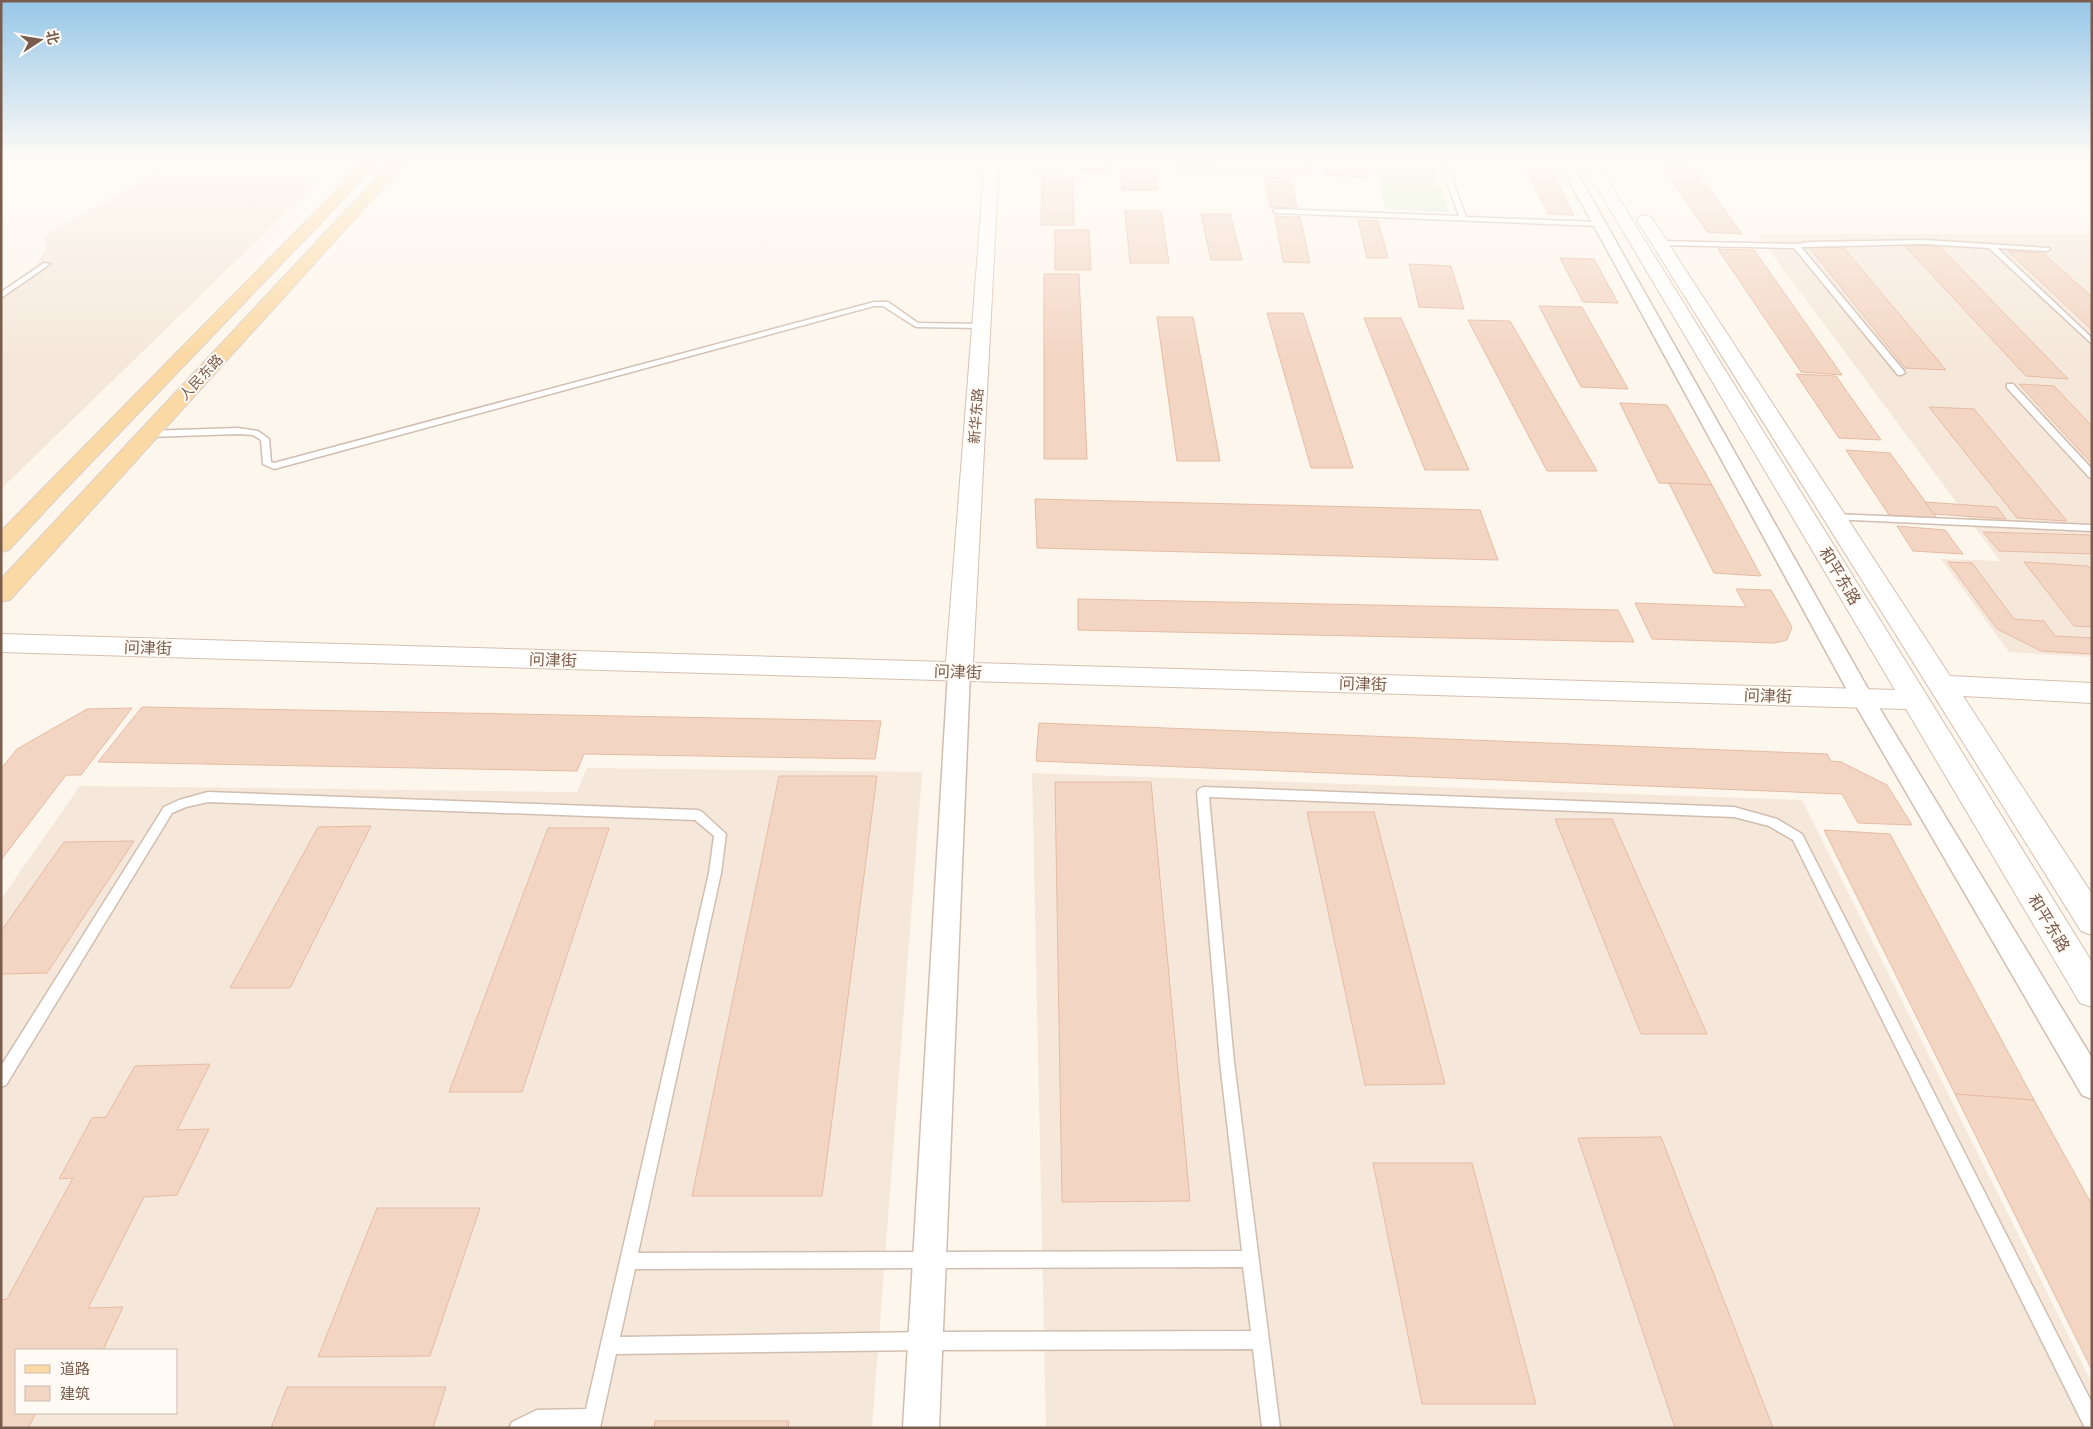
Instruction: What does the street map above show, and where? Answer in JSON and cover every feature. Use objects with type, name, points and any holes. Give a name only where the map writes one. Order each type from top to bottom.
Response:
[{"type":"main road","name":"人民东路","points":[[1,545],[51,491],[309,227]]},
{"type":"main road","name":"人民东路","points":[[1,594],[339,227]]},
{"type":"street","name":"新华东路","points":[[959,672],[988,227]]},
{"type":"street","points":[[1600,227],[1863,699],[2092,1085]]},
{"type":"street","name":"和平东路","points":[[1628,227],[2092,992]]},
{"type":"street","name":"和平东路","points":[[1650,227],[2092,921]]},
{"type":"street","name":"问津街","points":[[1,643],[1915,700]]},
{"type":"street","points":[[921,1428],[959,672]]},
{"type":"street","points":[[1941,685],[2092,693]]},
{"type":"lane","points":[[1660,243],[1796,246],[1811,244],[1925,242],[2047,249]]},
{"type":"lane","points":[[1796,246],[1902,373]]},
{"type":"lane","points":[[1992,247],[2092,342]]},
{"type":"lane","points":[[1,296],[46,264]]},
{"type":"lane","points":[[148,434],[238,431],[255,433],[265,439],[267,464],[274,466],[874,304],[885,304],[916,325],[982,326]]},
{"type":"lane","points":[[2010,386],[2092,475]]},
{"type":"lane","points":[[1834,517],[2092,528]]},
{"type":"lane","points":[[1271,1428],[1227,1062],[1203,792],[1734,812],[1773,822],[1798,837],[2092,1422]]},
{"type":"lane","points":[[1,1080],[168,810],[182,802],[208,797],[698,815],[720,834],[715,873],[592,1423],[537,1419],[518,1428]]},
{"type":"lane","points":[[628,1261],[1250,1259]]},
{"type":"lane","points":[[609,1346],[925,1341],[1260,1340]]},
{"type":"shaded area","points":[[60,227],[271,227],[1,489],[1,292],[37,264],[46,250],[43,236]]},
{"type":"shaded area","points":[[1757,234],[2092,234],[2092,657],[2009,652],[1941,559],[2000,561]]},
{"type":"shaded area","points":[[587,768],[922,772],[872,1428],[1,1428],[1,899],[80,786],[577,792]]},
{"type":"shaded area","points":[[1032,773],[1802,800],[2092,1383],[2092,1428],[1046,1428]]},
{"type":"building","points":[[1127,227],[1163,227],[1169,263],[1130,263]]},
{"type":"building","points":[[1204,227],[1233,227],[1242,260],[1211,260]]},
{"type":"building","points":[[1277,227],[1302,227],[1310,263],[1283,262]]},
{"type":"building","points":[[1360,227],[1380,227],[1388,258],[1367,258]]},
{"type":"building","points":[[1703,227],[1737,227],[1742,234],[1707,232]]},
{"type":"building","points":[[1055,230],[1089,230],[1091,270],[1055,270]]},
{"type":"building","points":[[1904,245],[1939,246],[2068,379],[2026,376]]},
{"type":"building","points":[[1809,247],[1844,248],[1946,370],[1905,368]]},
{"type":"building","points":[[1718,249],[1754,250],[1842,375],[1801,372]]},
{"type":"building","points":[[2008,251],[2043,253],[2092,297],[2092,330]]},
{"type":"building","points":[[1560,258],[1594,259],[1618,303],[1583,302]]},
{"type":"building","points":[[1409,264],[1451,266],[1464,309],[1419,307]]},
{"type":"building","points":[[1044,274],[1079,274],[1087,459],[1044,459]]},
{"type":"building","points":[[1539,306],[1582,307],[1628,389],[1581,387]]},
{"type":"building","points":[[1267,313],[1303,313],[1353,468],[1311,468]]},
{"type":"building","points":[[1157,317],[1193,317],[1220,461],[1177,461]]},
{"type":"building","points":[[1364,318],[1401,318],[1469,470],[1425,470]]},
{"type":"building","points":[[1468,320],[1510,321],[1597,471],[1547,471]]},
{"type":"building","points":[[1796,374],[1836,376],[1881,440],[1839,438]]},
{"type":"building","points":[[2019,384],[2054,386],[2092,426],[2092,464]]},
{"type":"building","points":[[1620,403],[1667,405],[1712,485],[1659,483]]},
{"type":"building","points":[[1929,407],[1974,409],[2067,521],[2017,518]]},
{"type":"building","points":[[1846,450],[1890,453],[1937,518],[1889,515]]},
{"type":"building","points":[[1669,483],[1712,485],[1761,576],[1714,573]]},
{"type":"building","points":[[1035,499],[1480,510],[1498,560],[1037,548]]},
{"type":"building","points":[[1925,502],[1997,507],[2006,519],[1934,514]]},
{"type":"building","points":[[1897,526],[1945,530],[1963,554],[1913,551]]},
{"type":"building","points":[[1983,532],[2089,535],[2092,538],[2092,554],[1999,551]]},
{"type":"building","points":[[1948,562],[1972,563],[2014,619],[2044,621],[2055,636],[2092,638],[2092,654],[2041,651],[1997,629]]},
{"type":"building","points":[[2024,562],[2088,566],[2092,570],[2092,627],[2074,626]]},
{"type":"building","points":[[1736,589],[1771,590],[1792,627],[1787,640],[1775,643],[1652,639],[1635,603],[1746,607]]},
{"type":"building","points":[[1078,599],[1618,610],[1634,642],[1078,630]]},
{"type":"building","points":[[142,707],[881,721],[875,759],[584,754],[577,771],[98,762]]},
{"type":"building","points":[[132,708],[81,775],[66,775],[1,860],[1,769],[17,749],[87,709]]},
{"type":"building","points":[[1039,723],[1827,754],[1831,761],[1841,762],[1887,785],[1912,825],[1858,823],[1842,794],[1036,761]]},
{"type":"building","points":[[779,776],[877,776],[822,1196],[692,1196]]},
{"type":"building","points":[[1055,782],[1151,782],[1190,1201],[1062,1202]]},
{"type":"building","points":[[1307,812],[1374,812],[1445,1084],[1365,1085]]},
{"type":"building","points":[[1555,819],[1612,819],[1707,1034],[1641,1034]]},
{"type":"building","points":[[371,826],[290,988],[230,988],[318,827]]},
{"type":"building","points":[[548,828],[609,828],[522,1092],[449,1092]]},
{"type":"building","points":[[1824,830],[1890,834],[2034,1100],[1955,1094]]},
{"type":"building","points":[[134,841],[47,973],[1,974],[1,931],[64,842]]},
{"type":"building","points":[[210,1064],[177,1130],[209,1129],[177,1195],[144,1197],[88,1308],[123,1307],[103,1349],[15,1349],[15,1414],[35,1414],[28,1428],[1,1428],[1,1300],[7,1299],[73,1178],[59,1179],[92,1118],[106,1117],[135,1066]]},
{"type":"building","points":[[1955,1094],[2034,1100],[2092,1205],[2092,1370]]},
{"type":"building","points":[[1661,1137],[1773,1428],[1675,1428],[1578,1138]]},
{"type":"building","points":[[1373,1163],[1472,1163],[1536,1404],[1422,1404]]},
{"type":"building","points":[[377,1208],[480,1208],[430,1356],[318,1357]]},
{"type":"building","points":[[287,1387],[446,1387],[433,1428],[271,1428]]},
{"type":"building","points":[[655,1421],[789,1421],[788,1428],[654,1428]]}]
